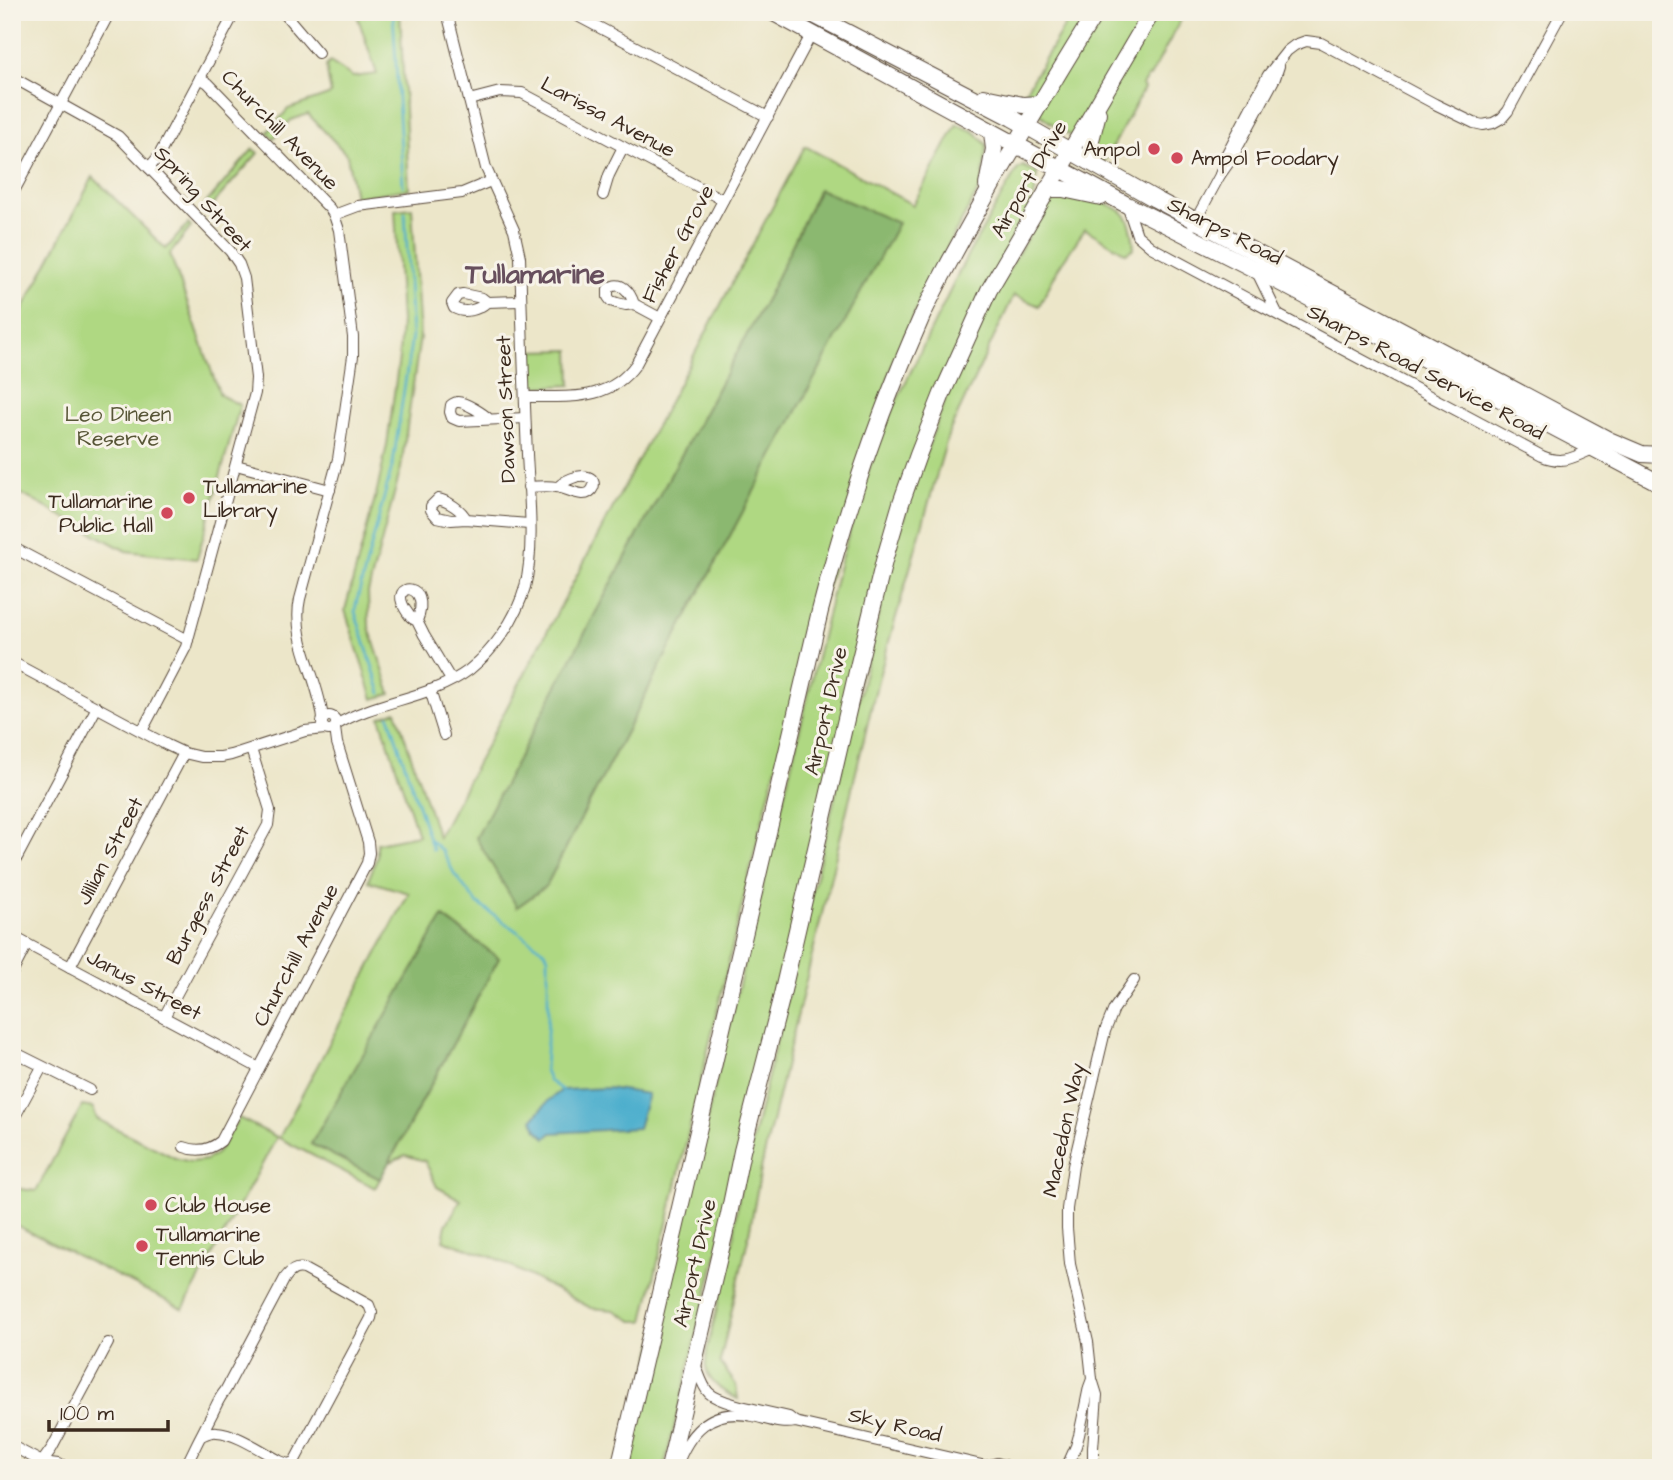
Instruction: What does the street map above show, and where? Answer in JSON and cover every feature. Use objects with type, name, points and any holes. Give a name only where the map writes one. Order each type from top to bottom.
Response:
[{"type":"main road","name":"Sharps Road","points":[[772,12],[1122,203],[1256,270],[1661,484]]},
{"type":"main road","name":"Sharps Road","points":[[808,12],[1622,446],[1642,454],[1661,455]]},
{"type":"main road","name":"Airport Drive","points":[[618,1468],[804,678],[835,552],[859,474],[900,367],[936,287],[1026,127],[1096,12]]},
{"type":"main road","name":"Airport Drive","points":[[669,1468],[859,663],[901,503],[922,442],[989,290],[1152,12]]},
{"type":"main road","points":[[1090,162],[1091,140],[1105,91]]},
{"type":"main road","points":[[963,93],[1023,105],[1040,104]]},
{"type":"main road","points":[[984,201],[994,149],[992,132]]},
{"type":"main road","points":[[1047,189],[1122,203]]},
{"type":"street","points":[[12,195],[110,12]]},
{"type":"street","points":[[149,168],[158,157],[235,12]]},
{"type":"street","points":[[283,12],[318,52]]},
{"type":"street","name":"Dawson Street","points":[[12,662],[184,753],[212,757],[251,749],[430,690],[452,680],[467,671],[491,649],[511,621],[521,598],[529,561],[518,242],[486,168],[447,12]]},
{"type":"street","points":[[570,12],[768,117]]},
{"type":"street","points":[[1187,235],[1220,175],[1226,155],[1268,75],[1286,51],[1295,45],[1306,41],[1321,43],[1469,120],[1488,125],[1502,118],[1508,111],[1562,12]]},
{"type":"street","name":"Fisher Grove","points":[[525,397],[587,395],[609,389],[629,374],[812,33]]},
{"type":"street","name":"Spring Street","points":[[12,77],[118,136],[230,251],[241,270],[246,290],[256,385],[188,640],[142,731]]},
{"type":"street","name":"Churchill Avenue","points":[[184,1147],[205,1149],[221,1141],[364,869],[369,848],[337,743],[299,634],[297,617],[338,459],[354,345],[341,240],[334,215],[208,83],[200,78]]},
{"type":"street","name":"Larissa Avenue","points":[[469,100],[500,92],[522,93],[723,200]]},
{"type":"street","points":[[603,195],[608,175],[623,147]]},
{"type":"street","points":[[334,215],[358,206],[462,193],[491,181]]},
{"type":"street","name":"Sharps Road Service Road","points":[[1122,203],[1137,235],[1151,247],[1551,460],[1565,460],[1593,449]]},
{"type":"street","name":"Sharps Road Service Road","points":[[1256,270],[1280,316]]},
{"type":"street","points":[[487,302],[521,302]]},
{"type":"street","points":[[634,304],[660,318]]},
{"type":"street","points":[[489,419],[525,418]]},
{"type":"street","points":[[236,465],[330,490]]},
{"type":"street","points":[[528,487],[558,487]]},
{"type":"street","points":[[466,519],[529,524]]},
{"type":"street","points":[[12,547],[188,640]]},
{"type":"street","points":[[417,621],[452,680]]},
{"type":"street","points":[[430,690],[444,735]]},
{"type":"street","points":[[12,866],[97,708]]},
{"type":"street","name":"Burgess Street","points":[[164,1017],[268,825],[270,810],[251,749]]},
{"type":"street","name":"Jillian Street","points":[[70,967],[184,753]]},
{"type":"street","name":"Janus Street","points":[[12,936],[259,1068]]},
{"type":"street","points":[[12,973],[27,944]]},
{"type":"street","name":"Macedon Way","points":[[1091,1468],[1097,1395],[1070,1264],[1066,1228],[1068,1198],[1075,1153],[1104,1031],[1114,1009],[1134,980]]},
{"type":"street","points":[[12,1051],[90,1090]]},
{"type":"street","points":[[12,1122],[42,1066]]},
{"type":"street","points":[[185,1468],[219,1399],[290,1271],[304,1269],[369,1304],[371,1318],[294,1462],[288,1464],[280,1461],[231,1435],[219,1425],[214,1411]]},
{"type":"street","points":[[44,1465],[108,1343]]},
{"type":"street","name":"Sky Road","points":[[694,1362],[704,1386],[712,1396],[789,1416],[795,1422]]},
{"type":"street","name":"Macedon Way","points":[[1063,1466],[1076,1447],[1092,1379]]},
{"type":"street","name":"Sky Road","points":[[676,1468],[693,1434],[720,1417],[740,1414],[787,1424],[795,1422],[987,1467],[998,1463],[1014,1468]]},
{"type":"street","points":[[201,1436],[211,1432],[231,1435]]},
{"type":"street","points":[[12,1446],[44,1465],[58,1464],[68,1468]]},
{"type":"street","points":[[1063,1466],[1077,1464],[1091,1468]]},
{"type":"green space","points":[[356,12],[400,12],[409,189],[355,197],[347,155],[308,114],[291,120],[274,138],[267,133],[288,109],[331,94],[326,66],[330,62],[353,77],[377,74]]},
{"type":"green space","points":[[1073,12],[1185,12],[1150,77],[1148,76],[1142,85],[1144,88],[1104,161],[1048,121],[1024,100],[1023,95]]},
{"type":"green space","points":[[957,124],[975,132],[987,145],[982,184],[933,273],[894,358],[787,725],[644,1321],[633,1321],[614,1310],[591,1308],[495,1258],[443,1240],[446,1225],[461,1200],[437,1187],[425,1161],[405,1155],[389,1163],[499,958],[444,917],[311,1144],[380,1179],[375,1188],[279,1138],[409,893],[368,881],[377,857],[377,843],[418,835],[380,717],[396,711],[438,837],[805,146],[913,205]],"holes":[[[819,189],[897,224],[668,651],[546,886],[517,907],[596,612],[769,294]]]},
{"type":"green space","points":[[253,149],[258,153],[205,213],[201,209]]},
{"type":"green space","points":[[1023,166],[1037,173],[1030,208],[916,448],[664,1468],[624,1468],[839,565],[879,437],[966,258],[1017,170]]},
{"type":"green space","name":"Leo Dineen Reserve","points":[[93,177],[166,249],[188,224],[191,227],[170,254],[220,395],[240,405],[197,559],[126,551],[12,489],[12,330]]},
{"type":"green space","points":[[819,189],[898,223],[668,651],[546,886],[517,907],[476,838],[769,294]]},
{"type":"green space","points":[[1061,195],[1095,201],[1120,210],[1132,231],[1134,248],[1126,253],[1085,229],[1059,267],[1039,306],[1014,295],[949,432],[878,680],[762,1164],[720,1362],[736,1385],[738,1399],[723,1391],[710,1378],[706,1366],[707,1350],[734,1237],[738,1201],[896,542],[931,437],[965,352],[999,286],[1049,201]]},
{"type":"green space","points":[[412,208],[420,337],[401,468],[368,592],[369,627],[391,694],[373,699],[345,610],[387,445],[399,358],[401,321],[395,210]]},
{"type":"green space","points":[[570,350],[571,385],[537,387],[531,383],[531,351]]},
{"type":"green space","points":[[443,917],[499,958],[380,1179],[311,1144]]},
{"type":"green space","points":[[82,1106],[93,1108],[97,1119],[175,1158],[191,1162],[206,1160],[217,1153],[239,1118],[277,1137],[183,1309],[18,1226],[12,1226],[12,1188],[36,1191]]},
{"type":"water","points":[[608,1088],[648,1094],[638,1128],[552,1133],[546,1138],[537,1130],[533,1119],[549,1100],[562,1090]]},
{"type":"waterway","points":[[393,12],[403,186]]},
{"type":"waterway","points":[[381,693],[355,612],[393,463],[412,336],[405,213]]},
{"type":"waterway","points":[[389,716],[429,839],[443,852],[455,875],[477,903],[545,951],[548,957],[545,1071],[549,1081],[562,1090]]},
{"type":"waterway","points":[[429,839],[433,850]]},
{"type":"place","name":"Ampol","points":[[1154,149]]},
{"type":"place","name":"Ampol Foodary","points":[[1177,158]]},
{"type":"place","name":"Tullamarine Library","points":[[189,498]]},
{"type":"place","name":"Tullamarine Public Hall","points":[[167,513]]},
{"type":"place","name":"Club House","points":[[151,1205]]},
{"type":"place","name":"Tullamarine Tennis Club","points":[[142,1246]]},
{"type":"district","name":"Tullamarine","points":[[535,274]]}]
